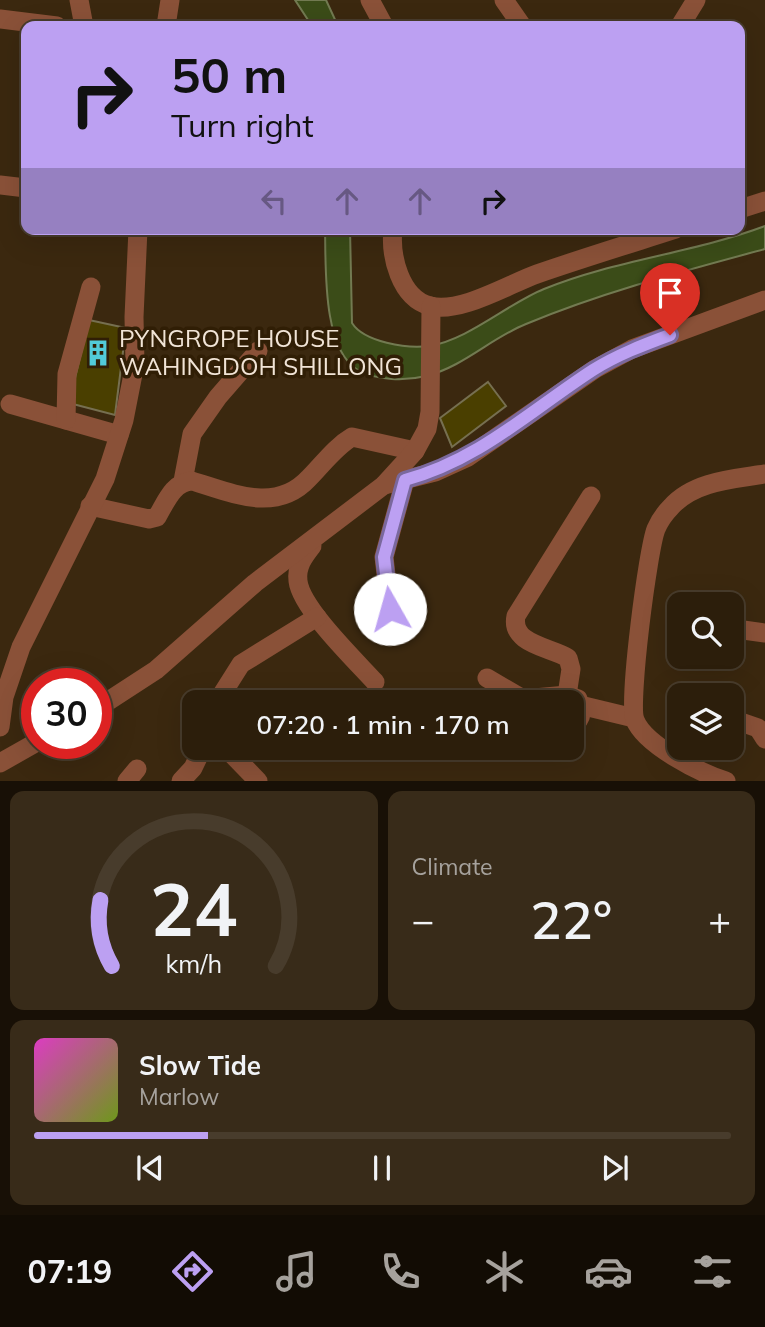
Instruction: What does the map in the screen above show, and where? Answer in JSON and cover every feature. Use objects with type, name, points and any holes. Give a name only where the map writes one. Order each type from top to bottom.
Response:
[{"type":"street","points":[[79,0],[83,21]]},
{"type":"street","points":[[167,21],[170,0]]},
{"type":"street","points":[[370,0],[381,21]]},
{"type":"street","points":[[504,0],[519,21]]},
{"type":"street","points":[[683,21],[696,0]]},
{"type":"street","points":[[0,19],[21,22]]},
{"type":"street","points":[[0,185],[21,187]]},
{"type":"street","points":[[745,207],[765,201]]},
{"type":"street","points":[[0,727],[5,697],[21,647],[105,479],[119,435],[135,364],[138,235]]},
{"type":"street","points":[[393,235],[393,254],[408,291],[431,306],[449,306],[477,299],[529,277],[658,235]]},
{"type":"street","points":[[66,419],[67,374],[91,287]]},
{"type":"street","points":[[384,485],[435,472],[468,457],[595,369],[632,349],[765,300]]},
{"type":"street","points":[[112,699],[156,670],[255,583],[384,485],[415,451],[427,429],[431,396],[431,306]]},
{"type":"street","points":[[183,481],[192,434],[218,397],[258,351]]},
{"type":"street","points":[[10,404],[119,435]]},
{"type":"street","points":[[90,506],[149,519],[157,517],[175,487],[183,481],[192,481],[259,500],[296,490],[342,443],[352,437],[415,451]]},
{"type":"street","points":[[726,781],[681,761],[642,732],[634,718],[632,704],[635,660],[656,530],[672,506],[701,487],[765,474]]},
{"type":"street","points":[[390,609],[384,557],[405,480]]},
{"type":"street","points":[[573,690],[568,658],[523,637],[514,624],[516,616],[591,496]]},
{"type":"street","points":[[324,531],[305,554],[298,569],[300,590],[317,617],[375,682]]},
{"type":"street","points":[[224,690],[240,664],[317,617]]},
{"type":"street","points":[[744,630],[765,633]]},
{"type":"street","points":[[487,678],[505,690]]},
{"type":"street","points":[[584,703],[634,718]]},
{"type":"street","points":[[744,724],[758,729],[765,739]]},
{"type":"street","points":[[0,763],[21,751]]},
{"type":"street","points":[[181,781],[197,760]]},
{"type":"street","points":[[238,760],[258,781]]},
{"type":"shaded area","points":[[295,0],[326,0],[336,21],[309,21]]},
{"type":"shaded area","points":[[765,226],[765,249],[644,283],[555,312],[513,330],[452,366],[426,376],[392,379],[358,370],[346,359],[332,326],[326,284],[325,235],[350,235],[352,323],[366,335],[387,343],[420,347],[458,337],[530,296],[571,279],[745,235],[745,233]]},
{"type":"building","name":"PYNGROPE HOUSE WAHINGDOH SHILLONG","points":[[89,320],[126,328],[115,415],[69,403]]},
{"type":"building","points":[[488,382],[506,406],[452,447],[440,418]]},
{"type":"place","name":"PYNGROPE HOUSE WAHINGDOH SHILLONG","points":[[98,353]]},
{"type":"route","points":[[390,609],[385,545],[405,480],[435,472],[468,457],[595,369],[632,349],[670,335]]}]
